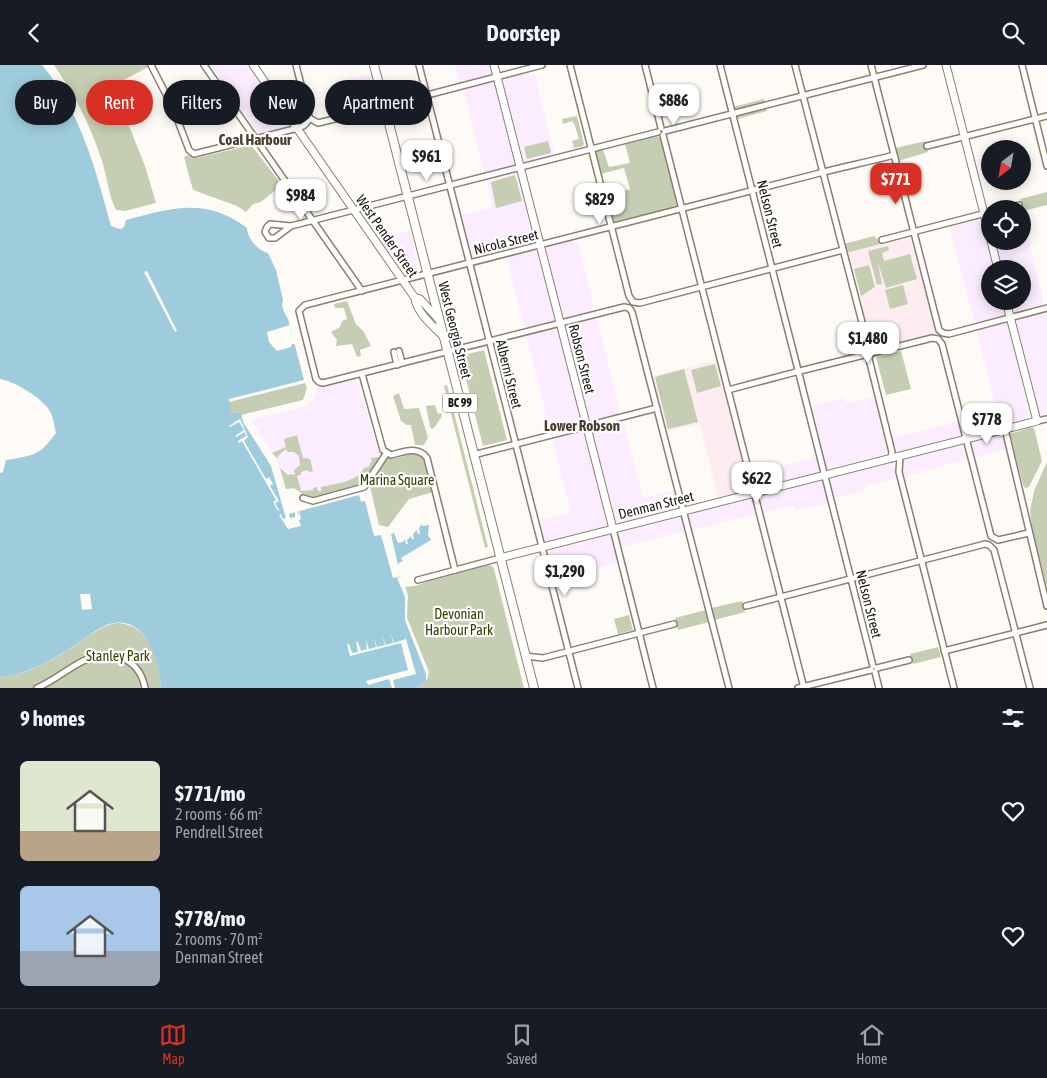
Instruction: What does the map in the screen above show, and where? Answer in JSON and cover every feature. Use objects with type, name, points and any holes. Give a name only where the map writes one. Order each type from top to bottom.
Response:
[{"type":"highway","name":"West Georgia Street","points":[[374,65],[378,80]]},
{"type":"highway","name":"West Georgia Street","points":[[390,125],[534,688]]},
{"type":"main road","name":"West Pender Street","points":[[253,65],[403,280],[415,298],[415,303],[428,321],[444,337]]},
{"type":"main road","name":"Robson Street","points":[[494,65],[613,529]]},
{"type":"main road","points":[[946,65],[964,137],[983,200]]},
{"type":"main road","name":"West Pender Street","points":[[415,298],[420,299],[440,321]]},
{"type":"main road","points":[[1008,310],[1037,421]]},
{"type":"main road","name":"Denman Street","points":[[500,558],[1037,421]]},
{"type":"street","points":[[151,65],[174,108],[191,153],[197,154],[297,129],[305,125]]},
{"type":"street","points":[[204,65],[362,291]]},
{"type":"street","points":[[296,65],[300,80]]},
{"type":"street","name":"Alberni Street","points":[[419,65],[423,80]]},
{"type":"street","points":[[432,95],[542,65]]},
{"type":"street","points":[[570,65],[629,296],[633,302],[640,303],[843,250]]},
{"type":"street","points":[[645,65],[781,597],[802,687],[909,660]]},
{"type":"street","name":"Nelson Street","points":[[720,65],[879,688]]},
{"type":"street","points":[[796,65],[870,353],[869,359],[892,452],[891,459]]},
{"type":"street","points":[[871,65],[938,329],[942,333],[949,333],[1047,308]]},
{"type":"street","points":[[291,226],[278,237],[270,238],[266,232],[268,226],[274,224],[291,226],[313,221],[923,65]]},
{"type":"street","points":[[1022,65],[1047,166]]},
{"type":"street","name":"Alberni Street","points":[[432,116],[578,688]]},
{"type":"street","points":[[928,147],[1047,116]]},
{"type":"street","name":"Nicola Street","points":[[362,373],[325,383],[318,382],[300,316],[300,309],[306,305],[428,273],[894,155]]},
{"type":"street","points":[[882,240],[981,215]]},
{"type":"street","points":[[274,224],[280,228],[278,237]]},
{"type":"street","points":[[455,570],[427,458],[417,450],[391,455],[386,454],[380,447],[362,373],[624,307],[629,308],[632,312],[729,688]]},
{"type":"street","points":[[728,390],[870,353],[932,338],[938,339],[942,344],[990,534],[994,539],[1000,540],[1029,533]]},
{"type":"street","points":[[396,351],[400,364]]},
{"type":"street","points":[[473,455],[657,408]]},
{"type":"street","name":"Denman Street","points":[[1037,421],[1047,419]]},
{"type":"street","points":[[1005,429],[1047,606]]},
{"type":"street","points":[[303,498],[313,501],[364,487],[386,454]]},
{"type":"street","points":[[900,456],[898,463],[900,472],[954,688]]},
{"type":"street","name":"Robson Street","points":[[613,529],[654,688]]},
{"type":"street","points":[[746,606],[985,544],[991,545],[994,550],[1030,688]]},
{"type":"street","name":"Denman Street","points":[[418,580],[500,558]]},
{"type":"street","points":[[525,656],[543,657],[674,624]]},
{"type":"street","points":[[944,651],[1047,625]]},
{"type":"street","points":[[37,688],[81,662],[103,656],[118,657],[128,661],[138,671],[144,688]]},
{"type":"shaded area","points":[[210,65],[247,65],[257,80],[250,80],[250,122],[240,108],[240,80],[221,80]]},
{"type":"shaded area","points":[[455,65],[491,65],[492,74],[459,84]]},
{"type":"shaded area","points":[[528,72],[532,75],[535,74],[554,153],[550,157],[526,163],[502,78],[508,75],[511,77]]},
{"type":"shaded area","points":[[371,74],[372,80],[346,80]]},
{"type":"shaded area","points":[[495,83],[516,164],[513,167],[488,173],[483,170],[464,92],[467,91],[466,88]]},
{"type":"shaded area","points":[[252,125],[286,125],[261,133],[257,132]]},
{"type":"shaded area","points":[[515,172],[518,174],[535,242],[534,244],[509,250],[506,248],[502,249],[500,252],[474,259],[462,215],[493,207],[487,183],[490,179]]},
{"type":"shaded area","points":[[977,219],[981,221],[981,250],[989,250],[991,260],[981,260],[981,310],[1004,310],[1005,314],[1003,317],[981,323],[974,321],[950,230],[953,229],[954,225]]},
{"type":"shaded area","points":[[410,230],[419,270],[417,274],[407,276],[379,238]]},
{"type":"shaded area","points":[[908,237],[912,240],[935,329],[940,334],[872,350],[846,253]]},
{"type":"shaded area","points":[[572,241],[578,244],[594,307],[590,312],[565,318],[546,249]]},
{"type":"shaded area","points":[[535,250],[538,253],[555,319],[553,322],[528,328],[524,326],[507,260],[510,256]]},
{"type":"shaded area","points":[[997,250],[1031,250],[1044,303],[1039,308],[1031,310],[1031,260],[1000,260]]},
{"type":"shaded area","points":[[1014,310],[1029,310],[1015,313]]},
{"type":"shaded area","points":[[1041,313],[1047,315],[1047,414],[1042,415],[1039,412],[1016,321],[1017,319]]},
{"type":"shaded area","points":[[590,318],[597,320],[620,411],[618,416],[593,423],[589,419],[566,326]]},
{"type":"shaded area","points":[[1003,322],[1008,325],[1030,416],[1028,419],[968,433],[964,420],[997,411],[977,333],[981,328]]},
{"type":"shaded area","points":[[555,327],[558,328],[581,422],[580,425],[554,431],[550,429],[527,338],[530,334]]},
{"type":"shaded area","points":[[717,360],[750,487],[748,491],[718,499],[700,424],[666,432],[652,376]]},
{"type":"shaded area","points":[[356,380],[359,384],[377,448],[383,456],[362,486],[316,499],[306,497],[295,489],[286,490],[277,460],[251,420],[307,406],[315,397],[317,387],[325,387]]},
{"type":"shaded area","points":[[877,397],[890,453],[827,469],[813,406],[842,398],[848,403]]},
{"type":"shaded area","points":[[618,421],[621,424],[624,423],[643,498],[675,490],[678,508],[616,523],[592,431],[595,427]]},
{"type":"shaded area","points":[[958,421],[962,433],[960,436],[897,452],[893,438]]},
{"type":"shaded area","points":[[582,431],[607,525],[547,542],[544,539],[540,520],[571,513],[553,442],[555,437]]},
{"type":"shaded area","points":[[1001,435],[1006,449],[974,457],[971,443]]},
{"type":"shaded area","points":[[963,445],[968,459],[903,477],[900,463],[903,460],[927,453],[930,455],[935,454],[936,451]]},
{"type":"shaded area","points":[[818,457],[821,469],[818,473],[758,488],[755,486],[752,472]]},
{"type":"shaded area","points":[[892,463],[898,478],[865,486],[866,490],[833,499],[830,479]]},
{"type":"shaded area","points":[[821,480],[824,482],[829,503],[796,510],[794,505],[762,513],[759,499],[761,496]]},
{"type":"shaded area","points":[[750,499],[757,514],[691,530],[688,518],[690,514]]},
{"type":"shaded area","points":[[679,517],[683,520],[686,531],[621,547],[618,536],[620,532],[644,526],[652,527],[654,524]]},
{"type":"shaded area","points":[[609,535],[612,537],[619,563],[554,578],[548,556],[550,550],[575,544],[577,546],[582,545],[583,542]]},
{"type":"green space","points":[[54,65],[147,65],[148,67],[124,80],[86,80],[86,119],[76,100],[76,80],[64,80]]},
{"type":"green space","points":[[764,99],[767,111],[737,119],[733,107]]},
{"type":"green space","points":[[577,116],[584,144],[574,148],[572,141],[579,139],[575,126],[572,121],[563,124],[562,119]]},
{"type":"green space","points":[[89,125],[129,125],[145,166],[156,203],[125,211],[116,210]]},
{"type":"green space","points":[[656,136],[662,141],[677,206],[615,223],[612,222],[606,196],[630,189],[624,168],[601,174],[594,152],[596,150],[603,150],[609,167],[630,163],[625,144]]},
{"type":"green space","points":[[548,141],[551,153],[527,159],[524,147]]},
{"type":"green space","points":[[926,141],[928,152],[898,161],[895,148]]},
{"type":"green space","points":[[251,145],[282,185],[261,202],[253,204],[246,212],[237,206],[193,190],[184,157],[188,155],[197,158]]},
{"type":"green space","points":[[515,175],[522,201],[496,208],[491,182]]},
{"type":"green space","points":[[1047,192],[1047,205],[1031,209],[1031,200],[1020,199]]},
{"type":"green space","points":[[874,236],[884,243],[846,253],[844,244]]},
{"type":"green space","points":[[888,246],[889,250],[882,253],[884,261],[910,254],[917,279],[886,288],[878,263],[882,284],[877,285],[868,251]]},
{"type":"green space","points":[[869,265],[875,287],[861,296],[854,269]]},
{"type":"green space","points":[[903,285],[908,304],[890,309],[885,290]]},
{"type":"green space","points":[[347,301],[356,324],[364,332],[371,346],[360,350],[361,356],[357,357],[352,344],[336,346],[337,340],[331,332],[340,327],[342,321],[347,319],[344,308],[335,308],[334,304]]},
{"type":"green space","points":[[484,350],[507,440],[483,446],[460,356]]},
{"type":"green space","points":[[901,351],[911,389],[886,395],[876,357]]},
{"type":"green space","points":[[715,364],[721,386],[697,393],[691,370]]},
{"type":"green space","points":[[684,369],[698,422],[668,429],[655,377]]},
{"type":"green space","points":[[305,383],[307,388],[303,400],[241,415],[240,412],[232,413],[229,402]]},
{"type":"green space","points":[[447,385],[488,547],[485,548],[444,386]]},
{"type":"green space","points":[[399,393],[404,409],[419,408],[428,438],[424,445],[415,445],[411,425],[401,421],[393,396]]},
{"type":"green space","points":[[435,405],[438,414],[441,413],[442,416],[432,429],[426,406]]},
{"type":"green space","points":[[1031,427],[1034,428],[1042,461],[1029,487],[1025,488],[1010,434]]},
{"type":"green space","points":[[297,435],[303,458],[310,459],[313,471],[301,472],[297,476],[301,491],[313,490],[313,488],[317,487],[318,491],[321,491],[321,487],[351,479],[361,473],[364,468],[370,466],[371,458],[378,457],[380,460],[361,486],[316,498],[309,497],[293,488],[286,489],[280,468],[288,475],[295,474],[294,470],[300,465],[299,456],[294,452],[288,452],[286,449],[277,458],[272,453],[286,447],[284,439]]},
{"type":"green space","name":"Marina Square","points":[[416,453],[424,459],[433,492],[409,499],[388,527],[379,525],[369,482],[385,457],[393,459]]},
{"type":"green space","points":[[1047,462],[1047,587],[1032,528],[1030,511],[1034,491]]},
{"type":"green space","name":"Devonian Harbour Park","points":[[488,565],[494,569],[524,688],[416,688],[426,682],[406,618],[403,587],[415,586]]},
{"type":"green space","points":[[742,601],[745,612],[714,620],[711,608]]},
{"type":"green space","points":[[706,610],[709,622],[678,630],[675,618]]},
{"type":"green space","points":[[629,615],[633,630],[618,634],[614,619]]},
{"type":"green space","name":"Stanley Park","points":[[117,623],[128,625],[138,630],[145,637],[155,656],[161,688],[0,688],[0,677],[21,673],[41,665],[102,628]]},
{"type":"green space","points":[[938,647],[941,657],[913,664],[910,654]]},
{"type":"water","points":[[0,65],[42,65],[53,80],[15,80],[15,125],[76,125],[76,119],[93,162],[111,226],[120,229],[124,227],[126,220],[174,209],[203,209],[232,218],[247,228],[247,232],[254,243],[260,250],[268,253],[276,270],[283,300],[282,305],[288,319],[304,380],[229,399],[232,413],[241,412],[243,422],[271,466],[285,515],[359,495],[361,502],[365,501],[374,536],[381,535],[393,578],[401,576],[406,598],[406,618],[428,673],[426,682],[416,688],[161,688],[157,665],[148,642],[141,632],[122,622],[109,624],[101,628],[71,648],[32,669],[0,677],[0,473],[3,472],[6,460],[35,454],[45,447],[56,433],[51,413],[43,403],[19,386],[0,379]]},
{"type":"water","points":[[422,524],[423,526],[429,525],[428,535],[431,540],[401,558],[403,561],[398,565],[391,534],[394,533],[398,543],[403,542],[405,539],[406,544],[408,544],[407,540],[411,536],[414,539],[413,534],[417,530],[418,534],[420,534],[419,528]]},
{"type":"pier","points":[[147,271],[177,331],[175,332],[144,272]]},
{"type":"pier","points":[[290,325],[295,343],[291,347],[277,351],[269,342],[267,332]]},
{"type":"pier","points":[[240,419],[248,437],[244,441],[266,479],[269,477],[273,484],[270,486],[279,501],[275,503],[278,511],[273,502],[276,500],[242,441],[239,443],[238,441],[246,436],[245,432],[235,436],[244,430],[239,422],[229,426]]},
{"type":"pier","points":[[298,511],[301,519],[299,520],[301,526],[288,529],[279,515],[281,514],[282,518],[285,519],[286,514],[289,514],[290,518],[295,517],[295,512],[299,516]]},
{"type":"pier","points":[[402,576],[408,596],[407,618],[429,672],[426,682],[426,674],[405,620],[405,597],[397,578]]},
{"type":"pier","points":[[80,594],[90,594],[92,609],[82,610]]},
{"type":"pier","points":[[391,634],[394,643],[406,639],[416,674],[393,680],[395,688],[392,688],[389,679],[368,685],[366,681],[408,670],[401,643],[350,656],[347,644],[349,644],[352,653],[358,652],[356,642],[358,642],[361,651],[367,649],[366,640],[369,649],[376,647],[374,638],[377,647],[385,645],[382,636],[386,645],[393,643]]},
{"type":"district","name":"Coal Harbour","points":[[255,139]]},
{"type":"district","name":"Lower Robson","points":[[582,425]]}]
